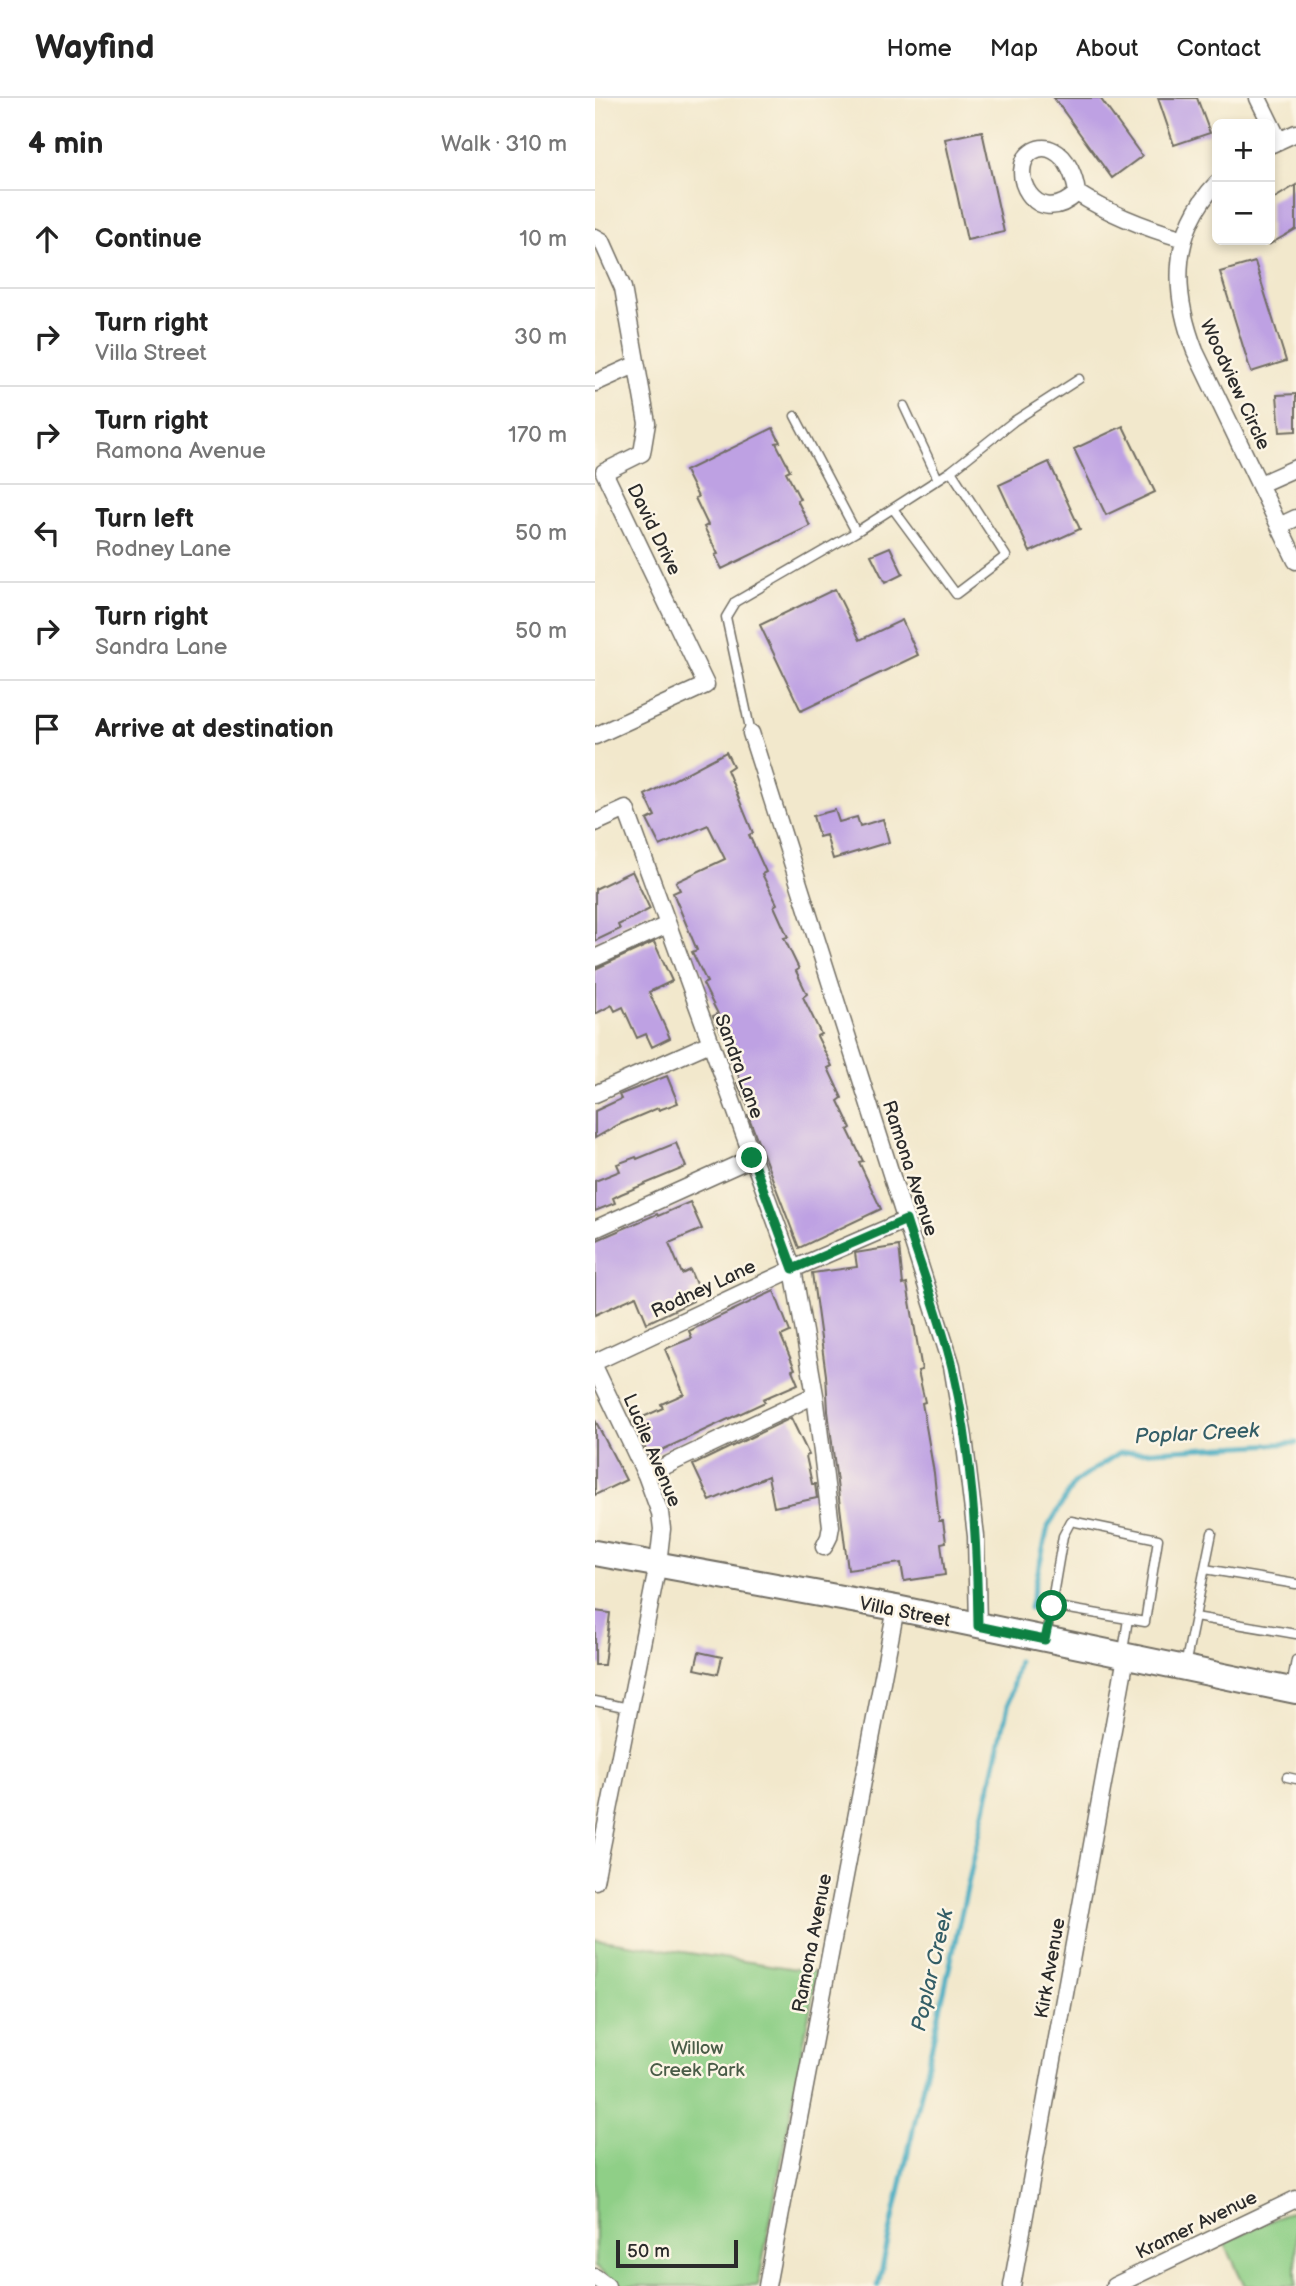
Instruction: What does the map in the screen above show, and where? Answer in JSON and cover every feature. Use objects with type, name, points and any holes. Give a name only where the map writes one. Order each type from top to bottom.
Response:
[{"type":"main road","name":"Villa Street","points":[[595,1553],[896,1608],[1294,1691]]},
{"type":"street","points":[[1258,98],[1266,119]]},
{"type":"street","points":[[1275,143],[1296,133]]},
{"type":"street","name":"Woodview Circle","points":[[1212,190],[1191,222],[1184,239],[1178,283],[1185,324],[1195,351],[1296,561]]},
{"type":"street","points":[[1077,193],[1111,214],[1184,239]]},
{"type":"street","points":[[595,237],[602,241],[623,288],[635,365],[595,383]]},
{"type":"street","name":"David Drive","points":[[595,736],[706,685],[604,472],[642,453],[647,423],[635,365]]},
{"type":"street","points":[[1259,484],[1296,468]]},
{"type":"street","points":[[1279,526],[1296,518]]},
{"type":"street","name":"Ramona Avenue","points":[[751,733],[952,1366],[976,1536],[978,1626]]},
{"type":"street","name":"Sandra Lane","points":[[595,823],[626,809],[793,1269],[815,1395],[831,1526],[824,1547]]},
{"type":"street","points":[[595,958],[667,925]]},
{"type":"street","points":[[595,1094],[710,1043]]},
{"type":"street","points":[[595,1229],[752,1158]]},
{"type":"street","name":"Rodney Lane","points":[[595,1362],[793,1269],[906,1220]]},
{"type":"street","name":"Lucile Avenue","points":[[595,1368],[646,1475],[660,1513],[662,1529],[658,1564],[595,1881]]},
{"type":"street","points":[[646,1475],[815,1395]]},
{"type":"street","name":"Ramona Avenue","points":[[767,2286],[896,1608]]},
{"type":"street","name":"Kirk Avenue","points":[[1012,2286],[1124,1656]]},
{"type":"street","name":"Kramer Avenue","points":[[1114,2286],[1296,2199]]},
{"type":"street","points":[[595,2277],[607,2286]]},
{"type":"lane","points":[[751,733],[726,617],[735,602],[894,510],[951,471],[1014,421],[1079,379]]},
{"type":"lane","points":[[904,407],[938,479]]},
{"type":"lane","points":[[795,416],[856,532]]},
{"type":"lane","points":[[894,510],[956,594],[1006,556],[951,471]]},
{"type":"lane","points":[[1045,1640],[1063,1535],[1071,1521],[1158,1539],[1145,1622],[1052,1606]]},
{"type":"lane","points":[[1185,1669],[1212,1533]]},
{"type":"lane","points":[[1205,1569],[1296,1584]]},
{"type":"lane","points":[[1195,1617],[1296,1634]]},
{"type":"lane","points":[[1124,1656],[1128,1619]]},
{"type":"lane","points":[[1294,1691],[1296,1660]]},
{"type":"lane","points":[[595,1701],[629,1708]]},
{"type":"green space","name":"Willow Creek Park","points":[[595,1939],[817,1972],[758,2286],[621,2286],[595,2267]]},
{"type":"green space","points":[[1296,2209],[1296,2286],[1245,2286],[1224,2242]]},
{"type":"building","points":[[1054,98],[1100,98],[1142,156],[1112,178]]},
{"type":"building","points":[[1158,98],[1197,98],[1210,133],[1174,145]]},
{"type":"building","points":[[982,131],[1004,232],[967,240],[945,139]]},
{"type":"building","points":[[1296,185],[1296,229],[1275,241],[1275,198]]},
{"type":"building","points":[[1255,262],[1286,361],[1251,372],[1220,272]]},
{"type":"building","points":[[1296,394],[1296,431],[1280,432],[1277,395]]},
{"type":"building","points":[[1123,426],[1155,492],[1106,515],[1074,449]]},
{"type":"building","points":[[773,428],[780,442],[776,443],[790,470],[786,472],[810,526],[722,569],[715,555],[718,554],[704,527],[708,525],[695,498],[698,497],[685,471]]},
{"type":"building","points":[[1049,462],[1080,529],[1030,552],[999,485]]},
{"type":"building","points":[[890,547],[903,574],[885,583],[871,555]]},
{"type":"building","points":[[835,589],[860,640],[902,620],[918,655],[801,711],[760,625]]},
{"type":"building","points":[[726,752],[733,766],[727,770],[753,833],[749,835],[766,872],[762,874],[777,904],[774,906],[788,937],[784,938],[807,994],[803,997],[821,1034],[817,1036],[832,1066],[828,1068],[842,1098],[838,1101],[863,1161],[859,1162],[881,1209],[799,1248],[748,1115],[752,1114],[737,1083],[741,1081],[726,1051],[730,1049],[713,1016],[718,1014],[703,984],[707,982],[692,952],[697,950],[673,893],[680,890],[676,882],[725,859],[708,825],[660,846],[647,820],[655,816],[645,795]]},
{"type":"building","points":[[835,810],[839,822],[857,817],[860,826],[883,819],[889,842],[833,859],[826,835],[819,837],[813,816]]},
{"type":"building","points":[[632,871],[650,909],[618,925],[620,929],[595,941],[595,889]]},
{"type":"building","points":[[654,942],[672,981],[649,992],[670,1038],[652,1047],[646,1034],[637,1038],[623,1007],[615,1011],[612,1005],[595,1014],[595,969]]},
{"type":"building","points":[[667,1076],[678,1103],[659,1110],[658,1108],[595,1138],[595,1111],[621,1099],[619,1095]]},
{"type":"building","points":[[676,1143],[686,1167],[621,1194],[613,1198],[615,1203],[595,1211],[595,1181],[620,1171],[617,1164]]},
{"type":"building","points":[[690,1202],[702,1229],[669,1243],[682,1274],[690,1270],[698,1289],[690,1292],[693,1301],[647,1323],[636,1296],[595,1315],[595,1241]]},
{"type":"building","points":[[899,1246],[903,1285],[907,1284],[922,1370],[918,1371],[925,1402],[922,1403],[939,1521],[943,1521],[946,1542],[941,1543],[945,1575],[904,1581],[901,1563],[848,1570],[812,1273],[857,1267],[855,1253]]},
{"type":"building","points":[[774,1291],[790,1332],[781,1336],[795,1369],[792,1370],[798,1384],[649,1456],[632,1422],[663,1408],[661,1404],[684,1394],[665,1349],[692,1338],[689,1331]]},
{"type":"building","points":[[791,1418],[809,1455],[806,1456],[817,1498],[774,1507],[768,1476],[710,1501],[693,1465]]},
{"type":"building","points":[[595,1420],[626,1480],[595,1495]]},
{"type":"building","points":[[595,1611],[610,1613],[604,1665],[595,1665]]},
{"type":"building","points":[[699,1652],[722,1657],[718,1674],[695,1669]]},
{"type":"waterway","name":"Poplar Creek","points":[[1030,1608],[1048,1527],[1075,1482],[1119,1453],[1296,1443]]},
{"type":"waterway","name":"Poplar Creek","points":[[878,2286],[1018,1661]]},
{"type":"route","points":[[752,1158],[793,1269],[906,1220],[952,1366],[976,1536],[978,1626],[1045,1640],[1052,1606]]}]
